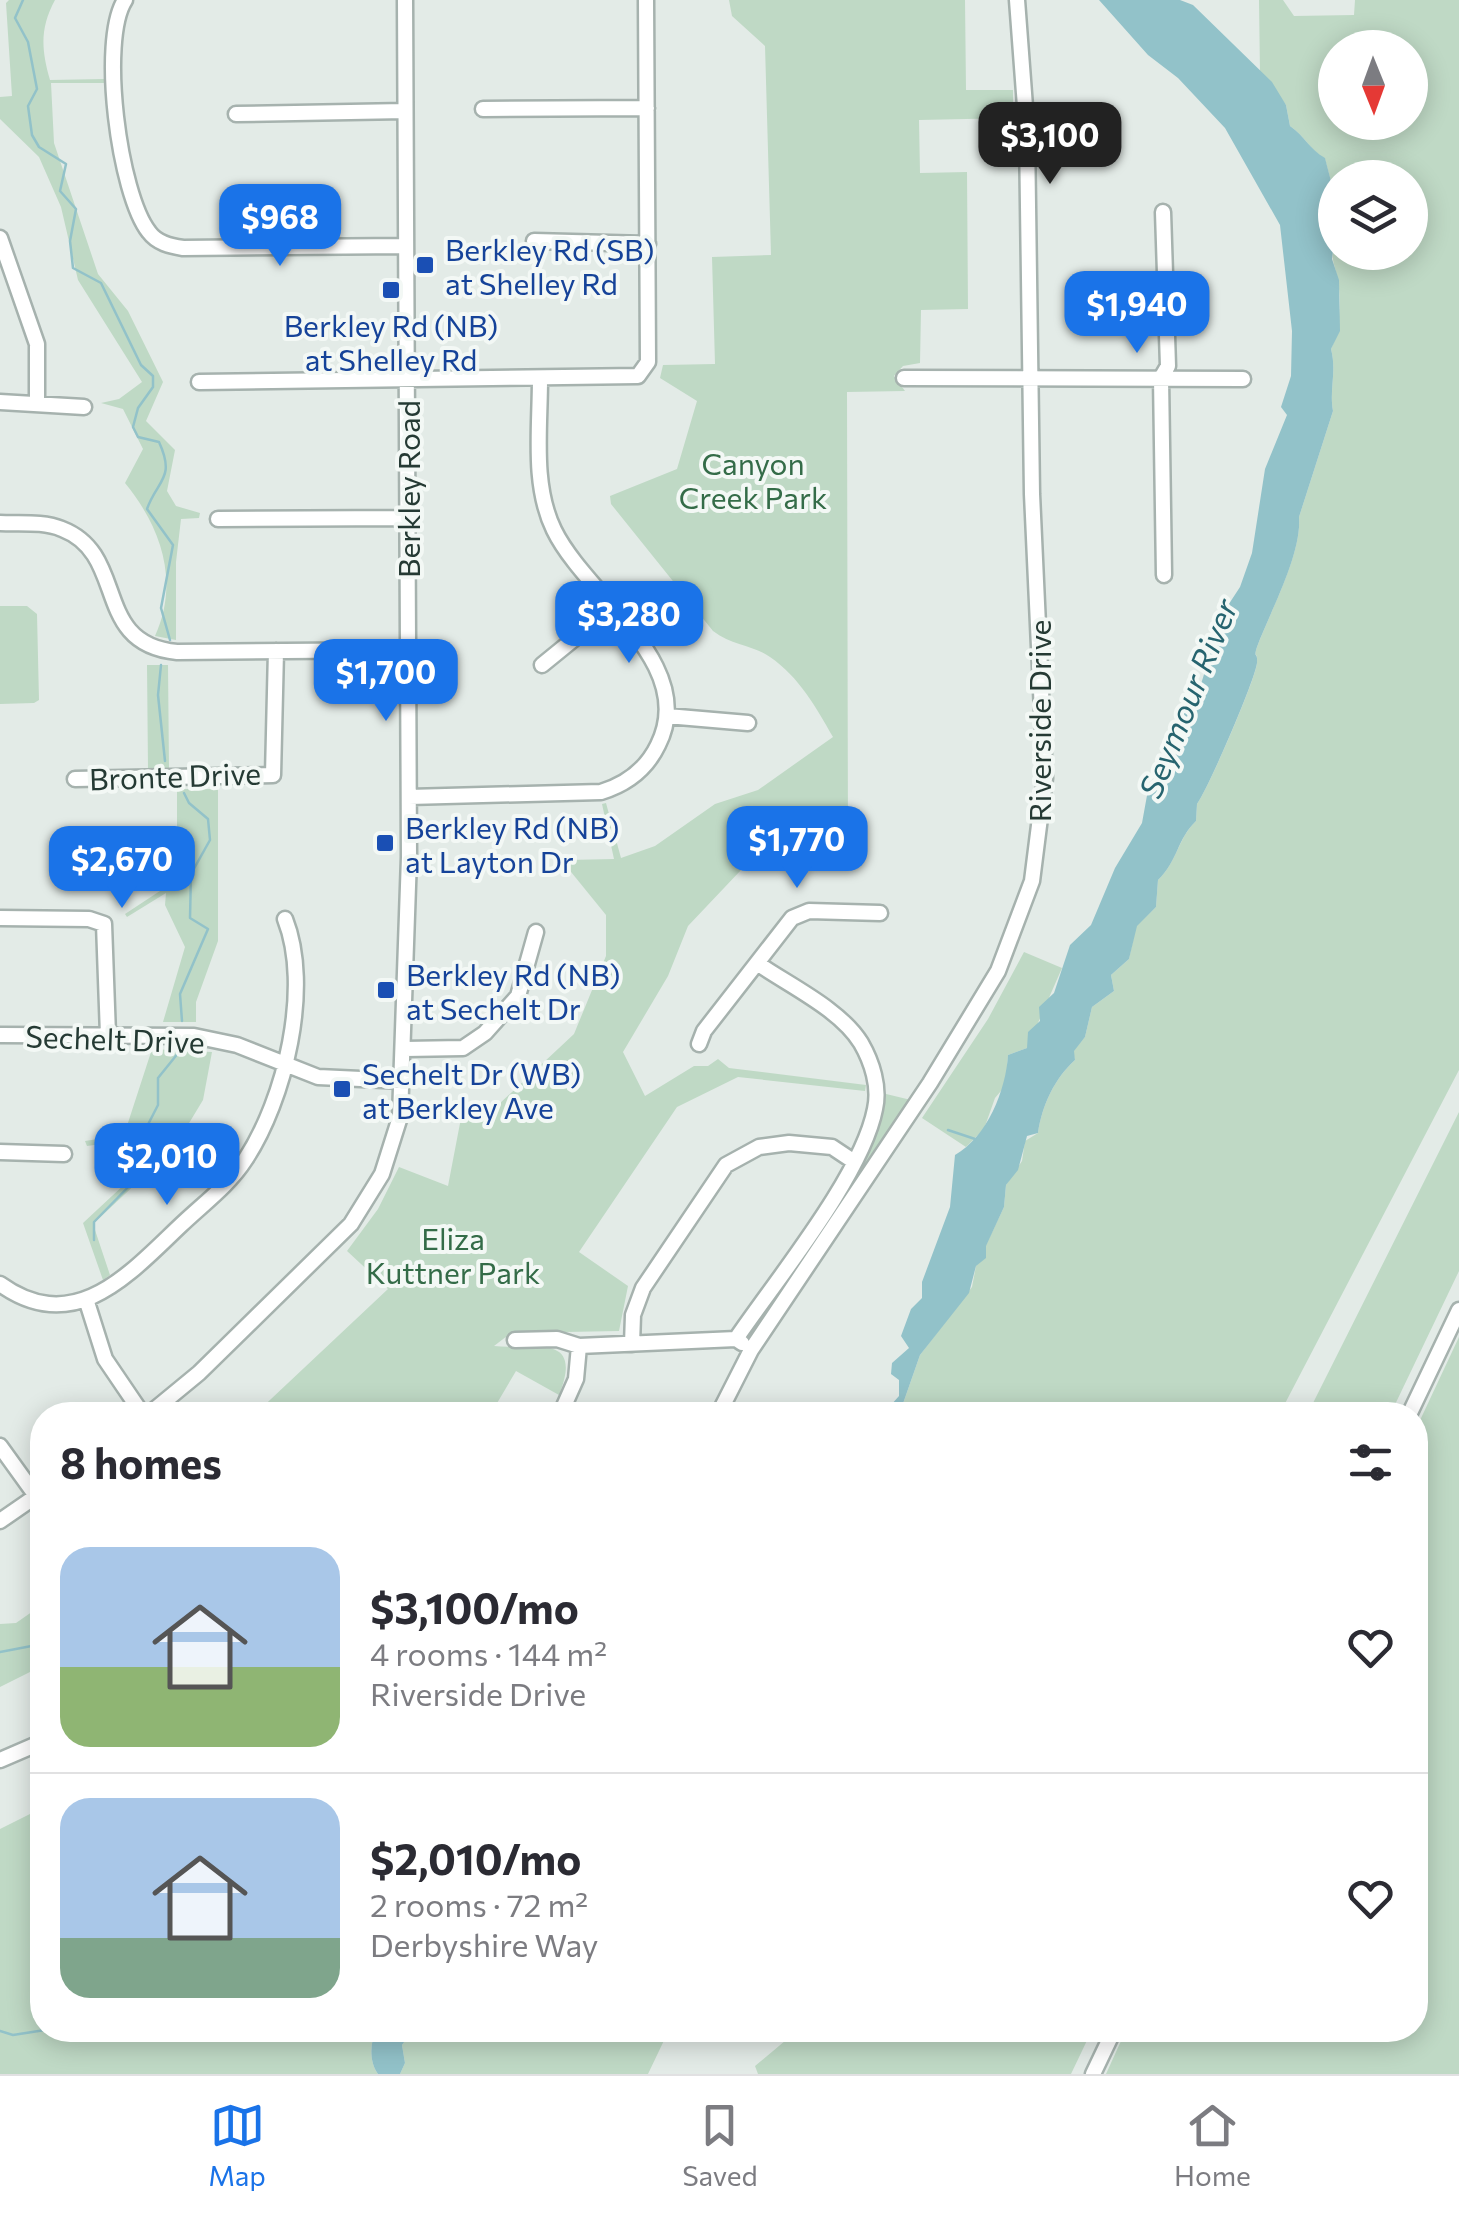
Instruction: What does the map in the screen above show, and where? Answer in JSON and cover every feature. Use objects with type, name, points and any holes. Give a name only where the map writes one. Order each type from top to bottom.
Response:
[{"type":"street","points":[[126,0],[114,36],[118,137],[144,222],[162,242],[183,248],[406,246]]},
{"type":"street","name":"Berkley Road","points":[[162,1402],[199,1373],[351,1224],[391,1152],[404,1080],[409,797],[405,0]]},
{"type":"street","points":[[199,382],[638,376],[648,362],[646,0]]},
{"type":"street","name":"Riverside Drive","points":[[725,1402],[751,1350],[930,1084],[998,971],[1032,882],[1045,778],[1030,376],[1027,133],[1016,0]]},
{"type":"street","points":[[483,110],[646,108]]},
{"type":"street","points":[[236,114],[405,111]]},
{"type":"street","points":[[1164,212],[1168,366],[1161,378],[1164,575]]},
{"type":"street","points":[[0,238],[36,344],[37,402]]},
{"type":"street","points":[[534,242],[648,244]]},
{"type":"street","points":[[904,378],[1243,378]]},
{"type":"street","points":[[409,797],[601,792],[622,784],[647,764],[668,716],[656,664],[561,542],[549,518],[541,479],[540,379]]},
{"type":"street","points":[[0,402],[84,407]]},
{"type":"street","points":[[218,519],[408,518]]},
{"type":"street","points":[[0,524],[46,524],[76,536],[101,566],[126,631],[147,646],[177,652],[408,650]]},
{"type":"street","points":[[542,665],[612,608]]},
{"type":"street","name":"Bronte Drive","points":[[75,779],[273,775],[276,651]]},
{"type":"street","points":[[668,716],[748,723]]},
{"type":"street","points":[[699,1044],[800,913],[880,913]]},
{"type":"street","points":[[0,918],[89,918],[104,924],[108,1036]]},
{"type":"street","points":[[0,1284],[42,1303],[86,1299],[120,1283],[236,1172],[256,1138],[286,1066],[294,946],[285,919]]},
{"type":"street","points":[[405,1049],[463,1048],[485,1033],[518,996],[536,932]]},
{"type":"street","points":[[736,1339],[838,1188],[876,1104],[869,1059],[841,1020],[758,963]]},
{"type":"street","name":"Sechelt Drive","points":[[0,1035],[217,1040],[318,1077],[404,1080]]},
{"type":"street","points":[[632,1344],[642,1288],[726,1165],[759,1147],[789,1143],[832,1147],[853,1161]]},
{"type":"street","points":[[0,1152],[64,1154]]},
{"type":"street","points":[[838,1188],[852,1198]]},
{"type":"street","points":[[86,1299],[105,1359],[136,1402]]},
{"type":"street","points":[[1415,1402],[1459,1310]]},
{"type":"street","points":[[515,1340],[557,1339],[579,1346],[736,1339],[751,1350]]},
{"type":"street","points":[[566,1402],[576,1378],[579,1346]]},
{"type":"street","points":[[0,1446],[30,1483]]},
{"type":"street","points":[[0,1521],[30,1500]]},
{"type":"street","points":[[0,1760],[30,1747]]},
{"type":"street","points":[[1093,2074],[1108,2042]]},
{"type":"green space","points":[[55,0],[44,39],[50,80],[104,79],[104,83],[51,83],[54,143],[98,274],[128,311],[163,382],[146,421],[175,450],[167,491],[176,506],[200,513],[199,518],[181,519],[176,562],[176,640],[155,636],[166,595],[163,555],[148,518],[125,483],[143,449],[123,409],[101,403],[119,399],[142,382],[78,280],[61,207],[39,157],[0,119],[0,97],[12,96],[6,3]]},
{"type":"green space","points":[[729,0],[965,0],[966,90],[1013,90],[1013,118],[919,120],[920,173],[967,172],[968,309],[921,310],[920,363],[903,366],[894,376],[905,391],[847,392],[848,851],[760,850],[688,926],[668,976],[623,1052],[645,1096],[694,1066],[708,1066],[718,1059],[729,1068],[866,1085],[865,1091],[738,1077],[677,1107],[579,1252],[628,1286],[619,1331],[511,1333],[494,1346],[538,1346],[560,1352],[565,1375],[559,1395],[516,1371],[498,1402],[268,1402],[388,1289],[347,1251],[378,1209],[399,1167],[448,1186],[461,1118],[498,1105],[574,1034],[606,956],[606,915],[567,867],[567,860],[614,859],[602,804],[606,803],[621,858],[655,846],[715,804],[758,790],[833,737],[806,693],[780,665],[763,653],[713,631],[611,504],[610,496],[677,469],[697,401],[660,378],[663,365],[715,364],[712,257],[771,255],[765,46],[732,16]]},
{"type":"green space","points":[[1259,0],[1283,0],[1294,16],[1354,15],[1355,0],[1459,0],[1459,1070],[1286,1402],[904,1402],[920,1355],[972,1287],[976,1266],[1004,1207],[1006,1185],[1022,1161],[1025,1141],[1038,1133],[1050,1093],[1075,1060],[1073,1051],[1085,1037],[1092,1007],[1114,991],[1111,975],[1129,959],[1136,926],[1156,907],[1158,880],[1196,821],[1197,804],[1248,690],[1257,663],[1256,650],[1296,548],[1299,517],[1333,411],[1331,349],[1340,304],[1336,270],[1428,270],[1428,160],[1325,160],[1290,126],[1286,105],[1260,73]]},
{"type":"green space","points":[[0,606],[27,606],[37,614],[39,700],[34,703],[0,704]]},
{"type":"green space","points":[[147,665],[168,665],[169,768],[148,768]]},
{"type":"green space","points":[[177,789],[218,789],[218,941],[196,1002],[196,1022],[163,1022],[185,947],[165,905],[166,893],[127,917],[125,914],[166,887],[169,848],[177,839]]},
{"type":"green space","points":[[1024,952],[1062,968],[1027,1048],[1008,1055],[1006,1085],[995,1098],[984,1129],[966,1147],[922,1118],[988,1019]]},
{"type":"green space","points":[[152,1049],[212,1052],[203,1100],[174,1148],[93,1224],[110,1275],[103,1280],[83,1223],[127,1182],[123,1141],[87,1146],[85,1141],[124,1135]]},
{"type":"green space","points":[[882,1093],[911,1100],[850,1186],[848,1184]]},
{"type":"green space","points":[[1459,1112],[1459,1271],[1396,1402],[1314,1402]]},
{"type":"green space","points":[[1459,1337],[1459,2074],[1106,2074],[1121,2042],[1428,2042],[1428,1403]]},
{"type":"green space","points":[[30,1613],[30,1672],[0,1687],[0,1624],[16,1623]]},
{"type":"green space","points":[[30,1814],[30,2042],[373,2042],[371,2052],[378,2074],[0,2074],[0,1829]]},
{"type":"green space","points":[[663,2042],[648,2074],[400,2074],[405,2063],[402,2045]]},
{"type":"green space","points":[[784,2042],[1086,2042],[1071,2074],[758,2074],[755,2066]]},
{"type":"water","points":[[1099,0],[1180,0],[1193,5],[1272,82],[1286,105],[1290,126],[1325,158],[1318,160],[1318,270],[1336,270],[1339,280],[1340,331],[1331,349],[1333,411],[1299,517],[1296,548],[1257,647],[1257,663],[1248,690],[1197,804],[1196,821],[1158,880],[1156,907],[1137,926],[1129,959],[1111,975],[1114,991],[1092,1007],[1085,1037],[1074,1051],[1075,1060],[1050,1093],[1038,1133],[1027,1136],[1018,1170],[1006,1185],[1004,1207],[986,1246],[986,1258],[976,1266],[969,1293],[920,1355],[904,1402],[894,1402],[899,1396],[899,1380],[891,1374],[892,1363],[909,1348],[901,1336],[911,1309],[922,1298],[922,1282],[950,1207],[955,1155],[976,1137],[993,1111],[1008,1055],[1027,1048],[1028,1032],[1040,1021],[1039,1007],[1054,993],[1070,945],[1091,925],[1115,868],[1142,823],[1148,790],[1172,758],[1168,734],[1182,719],[1185,705],[1197,697],[1223,613],[1240,587],[1252,553],[1265,469],[1287,415],[1281,407],[1291,376],[1292,331],[1280,225],[1225,128],[1178,78],[1148,55]]},
{"type":"water","points":[[373,2042],[404,2042],[405,2063],[400,2074],[378,2074],[371,2052]]},
{"type":"waterway","points":[[23,0],[15,18],[28,42],[37,89],[28,106],[32,135],[39,147],[66,164],[60,191],[76,209],[70,241],[73,268],[101,283],[141,365],[153,376],[153,387],[138,408],[133,427],[138,437],[159,442],[166,464],[147,509],[173,545],[161,608],[170,640]]},
{"type":"waterway","points":[[161,665],[158,695],[165,761]]},
{"type":"waterway","points":[[182,1021],[180,994],[208,929],[190,918],[191,874],[210,840],[208,819],[189,803],[184,793]]},
{"type":"waterway","points":[[94,1240],[94,1222],[139,1176],[138,1144],[158,1105],[158,1078],[179,1052]]},
{"type":"waterway","points":[[948,1130],[975,1139]]},
{"type":"waterway","points":[[0,1652],[30,1646]]},
{"type":"waterway","points":[[0,2031],[13,2035],[30,2032]]},
{"type":"place","name":"Berkley Rd (SB) at Shelley Rd","points":[[425,265]]},
{"type":"place","name":"Berkley Rd (NB) at Shelley Rd","points":[[391,290]]},
{"type":"place","name":"Berkley Rd (NB) at Layton Dr","points":[[385,843]]},
{"type":"place","name":"Berkley Rd (NB) at Sechelt Dr","points":[[386,990]]},
{"type":"place","name":"Sechelt Dr (WB) at Berkley Ave","points":[[342,1089]]},
{"type":"park label","name":"Canyon Creek Park","points":[[753,479]]},
{"type":"park label","name":"Eliza Kuttner Park","points":[[453,1254]]},
{"type":"water label","name":"Seymour River","points":[[1187,698]]}]
